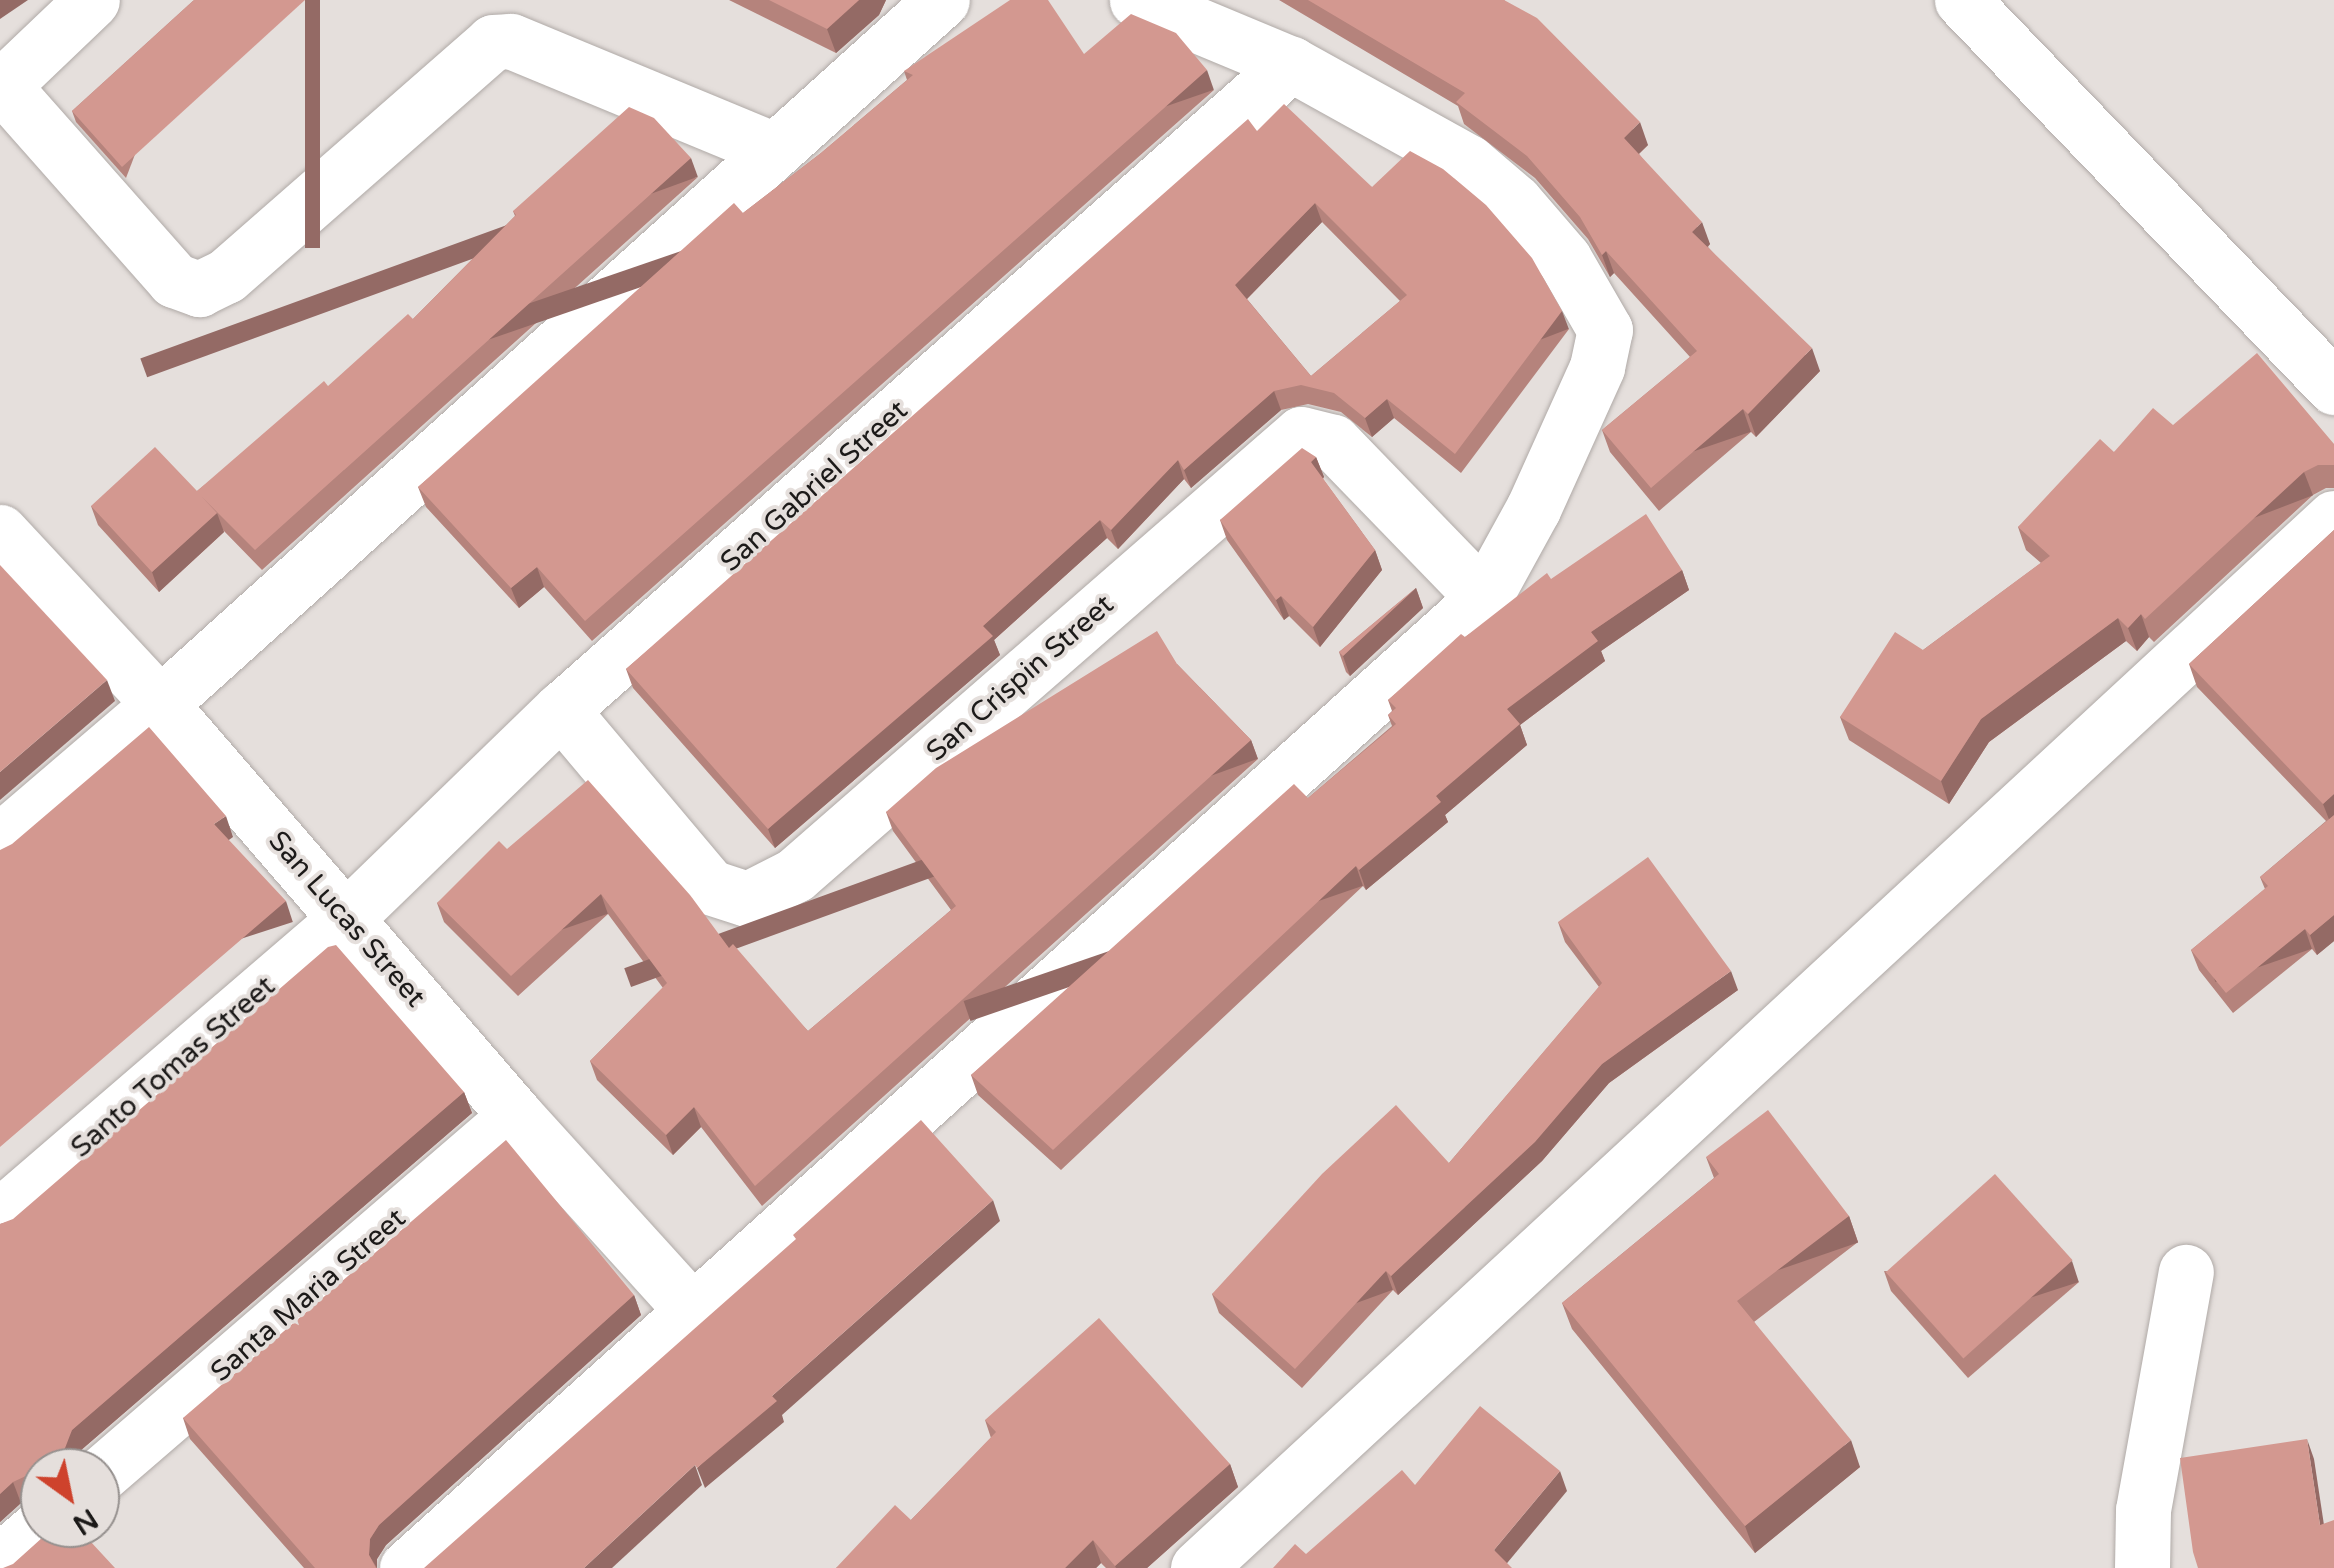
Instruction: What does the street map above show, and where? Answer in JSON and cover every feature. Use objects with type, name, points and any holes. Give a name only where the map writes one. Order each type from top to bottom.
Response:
[{"type":"street","points":[[92,0],[1,85],[174,280],[200,290],[226,276],[492,42],[510,41],[772,149]]},
{"type":"street","points":[[0,842],[160,704],[772,149],[942,0]]},
{"type":"street","points":[[407,1568],[1484,598],[1533,510],[1597,367],[1605,330],[1564,259],[1516,202],[1468,162],[1291,64],[1136,0]]},
{"type":"street","points":[[1962,0],[2334,387]]},
{"type":"street","name":"San Gabriel Street","points":[[346,918],[561,710],[1291,64]]},
{"type":"street","name":"San Crispin Street","points":[[561,710],[710,887],[748,899],[794,874],[1302,434],[1333,442],[1484,598]]},
{"type":"street","points":[[1198,1568],[2334,518]]},
{"type":"street","name":"San Lucas Street","points":[[0,532],[160,704],[516,1116],[691,1309]]},
{"type":"street","name":"Santo Tomas Street","points":[[0,1216],[346,918]]},
{"type":"street","name":"Santa Maria Street","points":[[120,1458],[516,1116]]},
{"type":"street","points":[[2142,1568],[2143,1510],[2186,1272]]},
{"type":"street","points":[[0,1561],[20,1544]]},
{"type":"building","points":[[194,0],[305,0],[122,167],[72,111]]},
{"type":"building","points":[[769,0],[859,0],[827,29]]},
{"type":"building","points":[[1010,0],[1048,0],[1084,54],[1131,14],[1176,33],[1207,70],[585,621],[537,567],[511,588],[418,487],[734,203],[743,213],[913,75],[904,71]]},
{"type":"building","points":[[1308,0],[1504,0],[1537,18],[1640,122],[1624,138],[1702,222],[1692,232],[1812,348],[1748,414],[1743,409],[1651,488],[1602,430],[1697,351],[1606,251],[1602,255],[1580,217],[1527,156],[1456,102],[1465,93]]},
{"type":"building","points":[[1284,104],[1372,187],[1410,151],[1443,169],[1486,205],[1532,258],[1562,311],[1455,454],[1387,399],[1365,418],[1334,393],[1301,385],[1274,391],[1184,470],[1178,460],[1111,530],[1100,520],[983,626],[993,636],[768,829],[626,669],[1248,119],[1257,131]],"holes":[[[1315,203],[1407,295],[1311,376],[1235,285]]]},
{"type":"building","points":[[629,107],[654,118],[691,158],[255,550],[201,496],[217,513],[152,572],[91,506],[155,447],[197,491],[324,381],[328,386],[408,314],[413,319],[516,215],[513,211]]},
{"type":"building","points":[[2257,353],[2334,444],[2334,465],[2318,465],[2304,472],[2145,619],[2141,614],[2128,628],[2118,618],[1981,719],[1941,781],[1840,717],[1895,632],[1923,650],[2050,556],[2018,527],[2100,439],[2114,452],[2153,408],[2173,425]]},
{"type":"building","points":[[1302,448],[1316,457],[1311,462],[1375,550],[1313,627],[1281,596],[1276,600],[1220,520]]},
{"type":"building","points":[[1646,514],[1682,570],[1591,632],[1598,641],[1507,709],[1520,724],[1436,796],[1441,802],[1359,870],[1356,866],[1053,1150],[971,1075],[1294,784],[1308,798],[1396,724],[1388,715],[1396,708],[1388,700],[1461,634],[1465,637],[1547,573],[1551,579]]},
{"type":"building","points":[[2334,530],[2334,794],[2323,804],[2189,664]]},
{"type":"building","points":[[0,565],[107,680],[0,772]]},
{"type":"building","points":[[1416,588],[1343,656],[1339,652]]},
{"type":"building","points":[[1157,631],[1177,664],[1251,740],[755,1186],[694,1107],[666,1135],[590,1061],[667,983],[601,894],[511,976],[437,903],[499,841],[507,849],[588,780],[690,895],[729,948],[733,944],[808,1031],[956,906],[886,812],[936,768]]},
{"type":"building","points":[[149,727],[226,816],[214,824],[286,901],[0,1147],[0,850],[12,844]]},
{"type":"building","points":[[2334,815],[2334,915],[2310,935],[2305,929],[2226,993],[2191,950],[2268,886],[2260,877]]},
{"type":"building","points":[[1648,857],[1731,971],[1602,1064],[1535,1142],[1391,1276],[1386,1271],[1295,1369],[1212,1294],[1322,1174],[1396,1105],[1449,1163],[1602,983],[1558,922]]},
{"type":"building","points":[[336,945],[464,1092],[72,1430],[65,1448],[20,1448],[20,1479],[0,1494],[0,1224],[13,1219],[328,947]]},
{"type":"building","points":[[1768,1110],[1849,1216],[1737,1301],[1851,1440],[1745,1526],[1562,1303],[1719,1174],[1706,1157]]},
{"type":"building","points":[[921,1120],[993,1200],[772,1396],[777,1401],[697,1468],[695,1465],[584,1568],[424,1568],[796,1239],[793,1235]]},
{"type":"building","points":[[506,1140],[634,1295],[379,1525],[370,1539],[369,1555],[376,1568],[315,1568],[183,1418]]},
{"type":"building","points":[[1995,1174],[2073,1260],[1963,1359],[1886,1272]]},
{"type":"building","points":[[1099,1318],[1230,1464],[1115,1566],[1093,1540],[1065,1568],[836,1568],[895,1505],[911,1520],[996,1432],[985,1420]]},
{"type":"building","points":[[1480,1406],[1560,1471],[1494,1550],[1512,1568],[1273,1568],[1295,1544],[1306,1554],[1402,1470],[1415,1485]]},
{"type":"building","points":[[2307,1439],[2320,1525],[2334,1520],[2334,1568],[2198,1568],[2180,1458]]},
{"type":"building","points":[[31,1548],[96,1548],[115,1568],[3,1568]]}]
